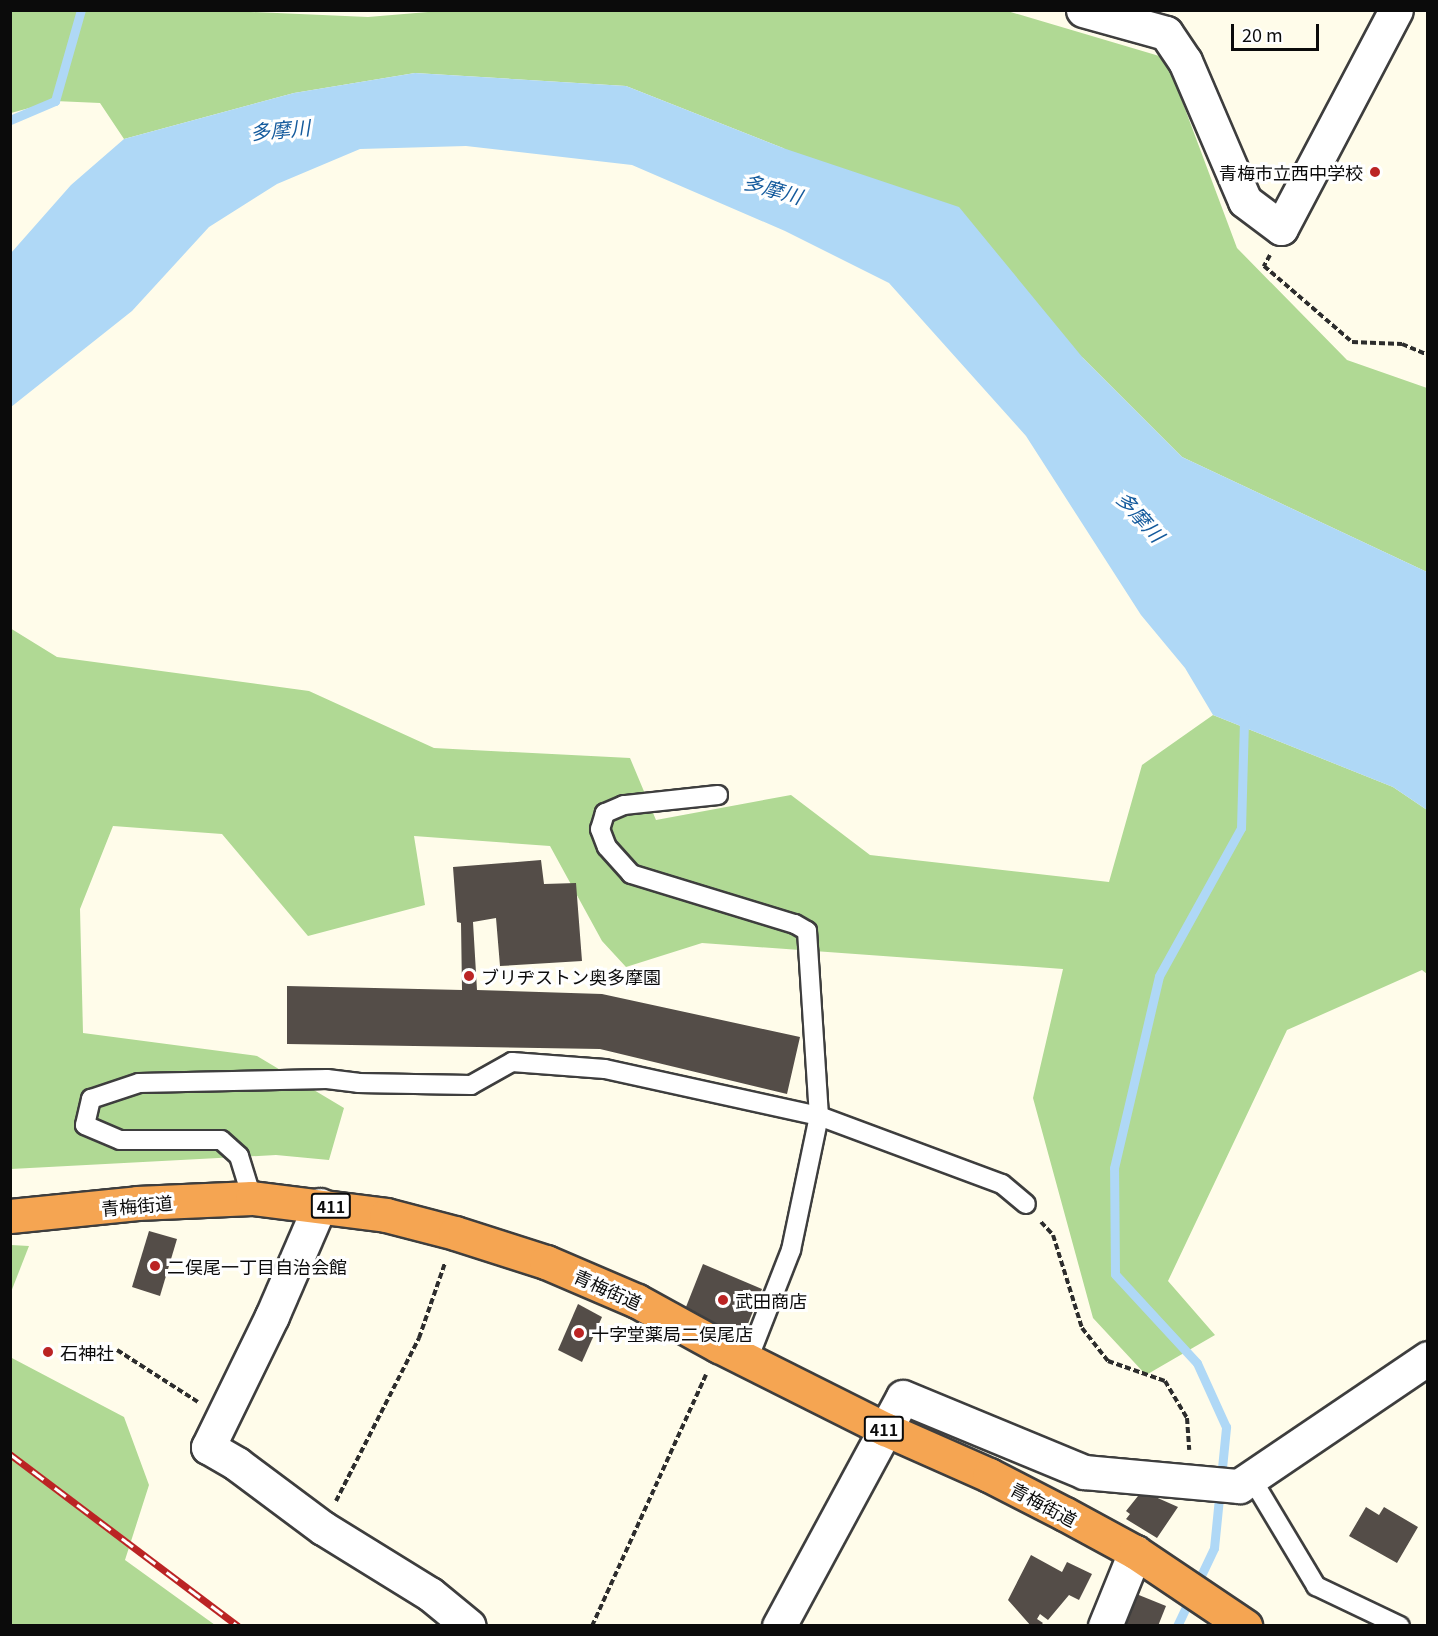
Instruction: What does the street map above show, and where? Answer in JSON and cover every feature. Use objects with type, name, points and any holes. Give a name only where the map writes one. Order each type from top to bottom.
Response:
[{"type":"highway","name":"青梅街道","points":[[10,1216],[137,1203],[252,1198],[386,1215],[455,1233],[546,1262],[636,1300],[719,1346],[885,1430],[989,1475],[1135,1552],[1245,1626]]},
{"type":"street","points":[[1101,12],[1166,33],[1185,61],[1245,201],[1281,228],[1396,10]]},
{"type":"street","points":[[320,1205],[272,1316],[208,1447],[237,1464],[322,1528],[429,1594],[469,1626]]},
{"type":"street","points":[[779,1626],[903,1397],[1084,1472],[1246,1482],[1428,1358]]},
{"type":"street","points":[[1105,1626],[1135,1552]]},
{"type":"lane","points":[[718,795],[624,805],[605,813],[600,828],[608,847],[631,874],[795,924],[807,931],[819,1116],[791,1250],[748,1360]]},
{"type":"lane","points":[[252,1198],[239,1156],[221,1140],[120,1140],[85,1125],[91,1098],[139,1083],[327,1079],[358,1083],[471,1085],[512,1062],[605,1069],[819,1116],[1002,1184],[1026,1204]]},
{"type":"lane","points":[[1246,1482],[1316,1586],[1400,1626]]},
{"type":"path","points":[[1281,228],[1264,266],[1352,342],[1402,344],[1428,355]]},
{"type":"path","points":[[1026,1204],[1053,1235],[1082,1328],[1101,1353],[1108,1361],[1165,1381],[1186,1418],[1191,1480]]},
{"type":"path","points":[[322,1528],[419,1338],[455,1233]]},
{"type":"path","points":[[592,1626],[719,1346]]},
{"type":"path","points":[[117,1350],[221,1417]]},
{"type":"green space","points":[[11,10],[206,10],[368,17],[452,10],[1004,10],[1166,58],[1237,248],[1347,360],[1427,388],[1427,572],[1182,457],[1083,358],[783,148],[626,86],[415,73],[294,93],[124,139],[100,103],[55,101],[11,113]]},
{"type":"green space","points":[[10,628],[57,657],[309,691],[434,748],[630,758],[656,820],[791,795],[870,855],[1109,882],[1142,765],[1213,715],[1393,787],[1427,810],[1427,974],[1422,970],[1287,1030],[1168,1281],[1215,1335],[1146,1375],[1093,1318],[1033,1098],[1063,969],[702,943],[626,967],[602,941],[550,846],[414,836],[425,905],[308,936],[222,834],[113,826],[80,909],[83,1033],[257,1056],[344,1108],[329,1160],[276,1155],[11,1169]]},
{"type":"green space","points":[[10,1245],[29,1246],[11,1292]]},
{"type":"green space","points":[[10,1357],[124,1417],[149,1485],[125,1560],[215,1625],[11,1625]]},
{"type":"water","name":"多摩川","points":[[415,73],[626,86],[783,148],[959,207],[1083,358],[1182,457],[1427,572],[1427,810],[1393,787],[1213,715],[1185,668],[1141,615],[1026,436],[889,283],[785,231],[632,165],[466,146],[360,149],[277,184],[209,227],[132,311],[11,407],[11,253],[71,185],[124,139],[294,93]]},
{"type":"building","name":"ブリヂストン奥多摩園","points":[[541,860],[544,884],[576,883],[582,961],[500,966],[496,918],[473,922],[477,990],[602,994],[800,1037],[787,1094],[600,1049],[287,1044],[287,986],[462,990],[461,923],[457,922],[453,867]]},
{"type":"building","points":[[149,1231],[177,1239],[160,1296],[132,1287]]},
{"type":"building","name":"武田商店","points":[[703,1264],[762,1289],[743,1336],[684,1312]]},
{"type":"building","points":[[578,1304],[602,1317],[582,1362],[558,1350]]},
{"type":"building","points":[[1142,1491],[1178,1507],[1157,1538],[1126,1519],[1130,1514],[1126,1511]]},
{"type":"building","points":[[1366,1507],[1379,1515],[1384,1507],[1418,1527],[1397,1563],[1349,1536]]},
{"type":"building","points":[[1031,1555],[1062,1572],[1067,1562],[1092,1574],[1079,1600],[1069,1595],[1048,1620],[1040,1614],[1037,1619],[1043,1623],[1040,1626],[1031,1626],[1008,1600]]},
{"type":"building","points":[[1129,1591],[1166,1606],[1158,1626],[1115,1626]]},
{"type":"waterway","points":[[10,120],[55,101],[81,10]]},
{"type":"waterway","points":[[1177,1626],[1214,1548],[1226,1427],[1197,1363],[1115,1274],[1114,1168],[1159,976],[1241,828],[1244,718]]},
{"type":"railway","points":[[10,1454],[238,1626]]},
{"type":"place","name":"青梅市立西中学校","points":[[1375,172]]},
{"type":"place","name":"ブリヂストン奥多摩園","points":[[469,976]]},
{"type":"place","name":"二俣尾一丁目自治会館","points":[[155,1266]]},
{"type":"place","name":"武田商店","points":[[723,1300]]},
{"type":"place","name":"十字堂薬局二俣尾店","points":[[579,1333]]},
{"type":"place","name":"石神社","points":[[48,1352]]}]
